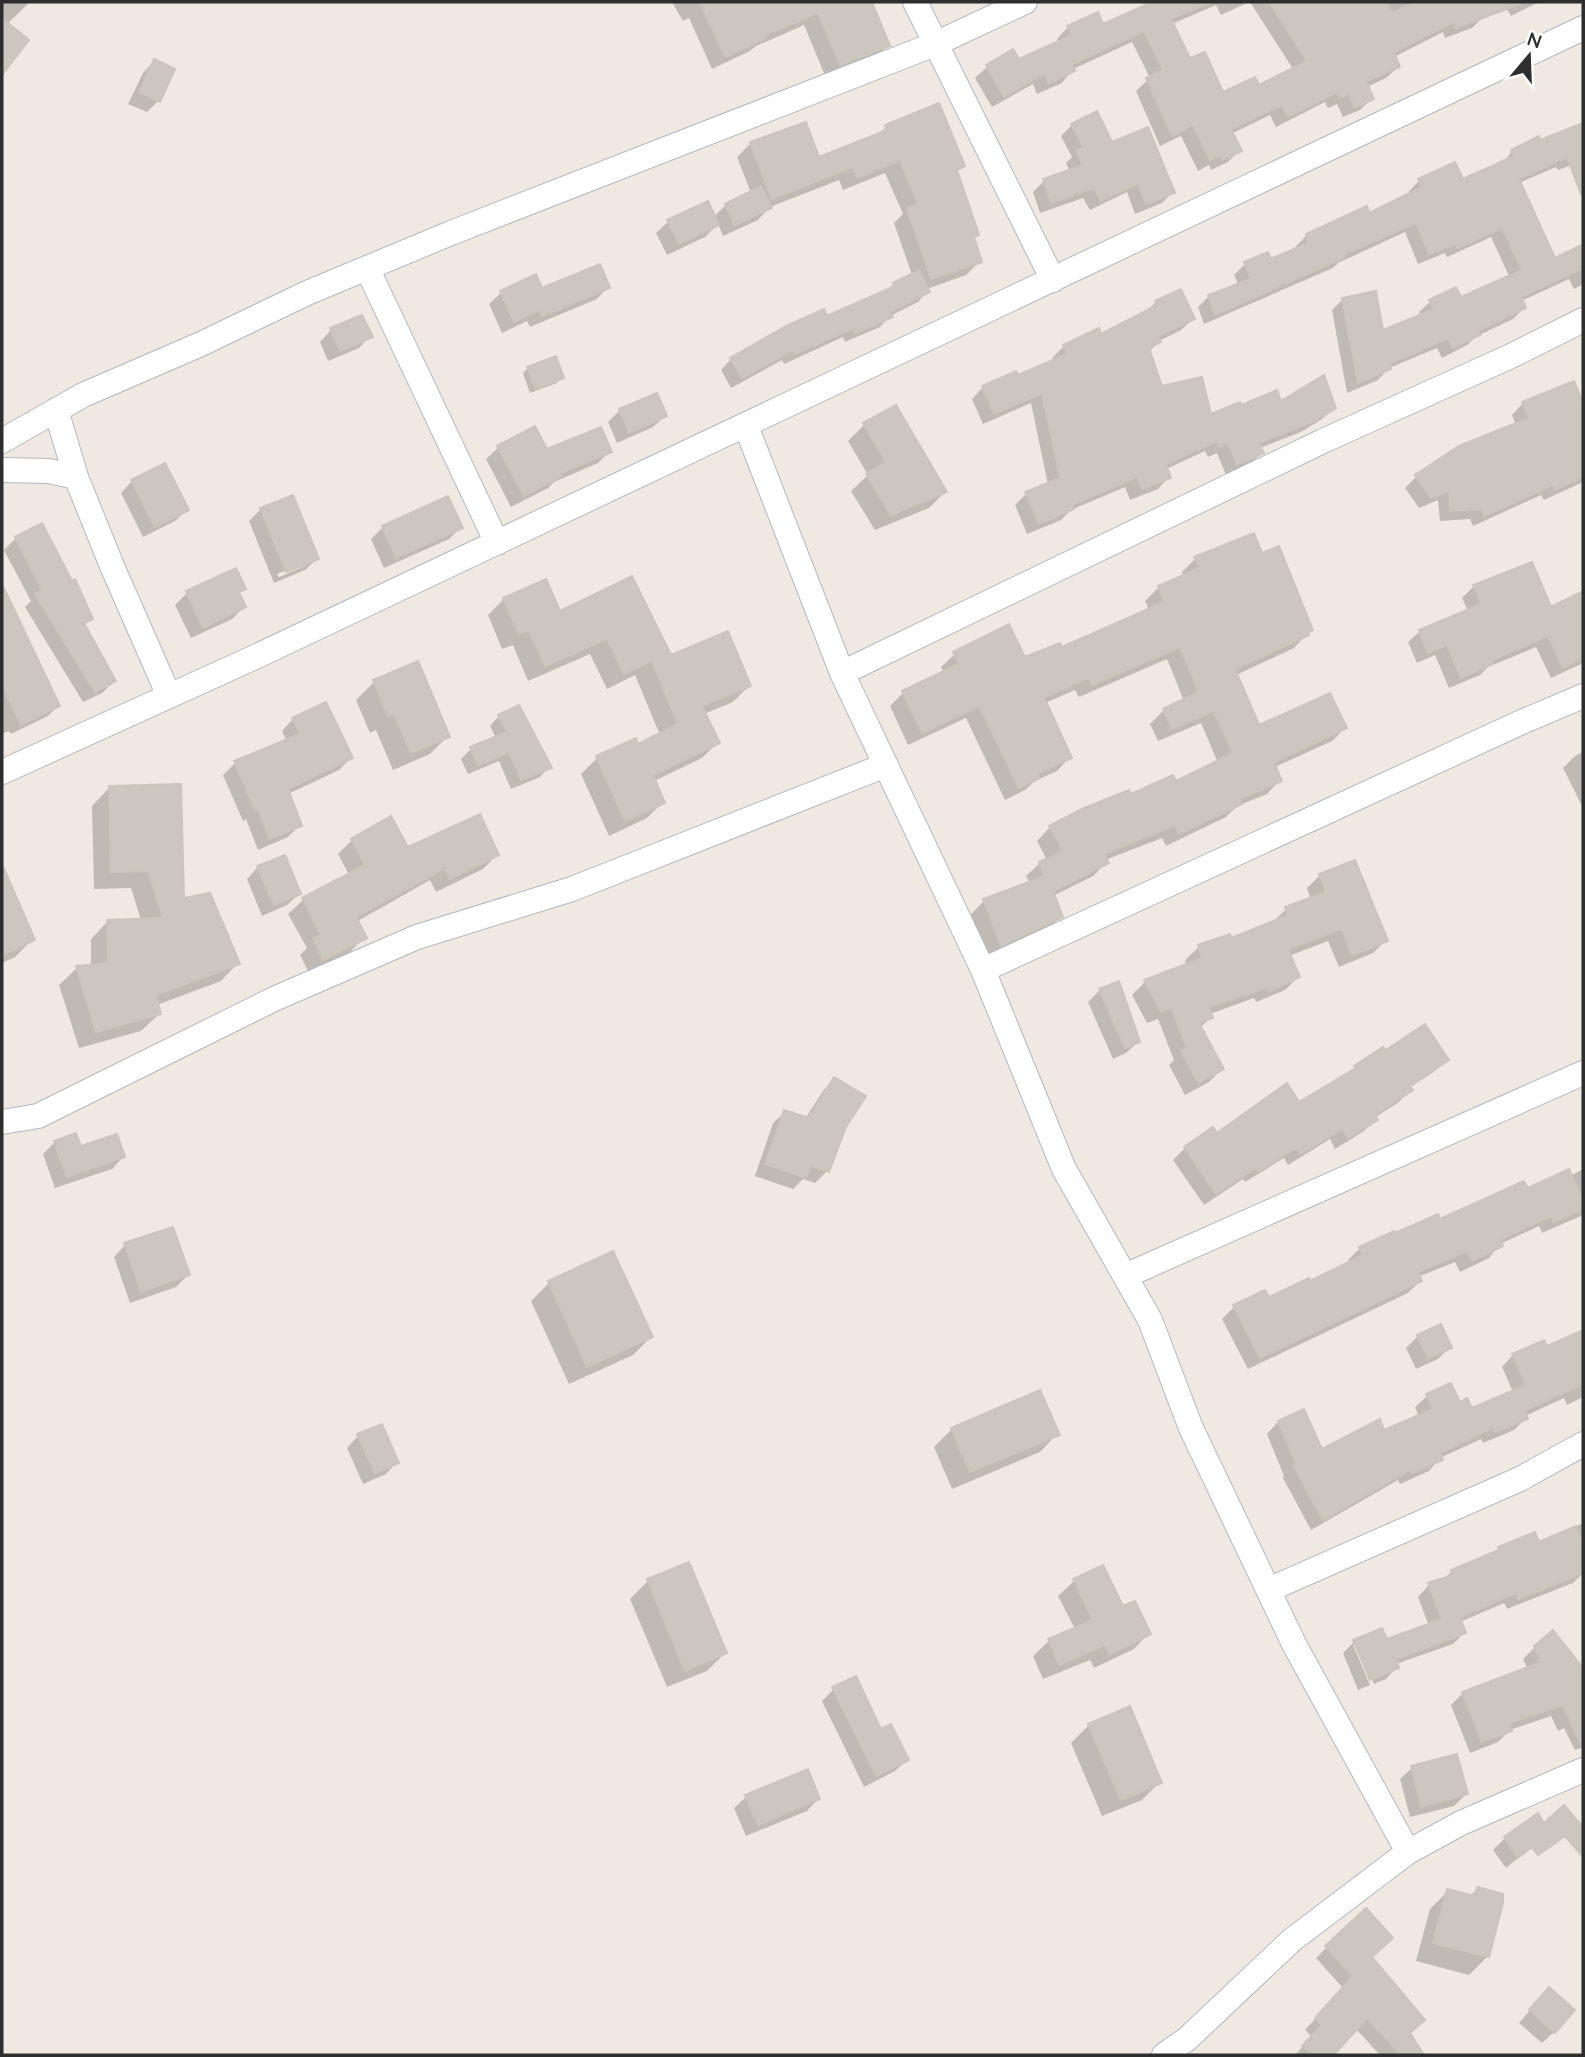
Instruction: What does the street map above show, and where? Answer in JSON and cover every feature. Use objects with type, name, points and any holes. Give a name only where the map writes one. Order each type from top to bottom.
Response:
[{"type":"street","points":[[915,2],[1053,280]]},
{"type":"street","points":[[2,441],[83,395],[201,344],[307,293],[935,44],[1025,2]]},
{"type":"street","points":[[2,772],[498,543],[1583,28]]},
{"type":"street","points":[[367,268],[498,543]]},
{"type":"street","points":[[842,673],[1323,440],[1511,356],[1583,320]]},
{"type":"street","points":[[56,410],[76,477],[169,696]]},
{"type":"street","points":[[746,426],[842,673],[983,970],[1064,1169],[1150,1320],[1192,1428],[1294,1644],[1408,1852]]},
{"type":"street","points":[[2,470],[49,471],[76,477]]},
{"type":"street","points":[[983,970],[1583,696]]},
{"type":"street","points":[[2,1122],[38,1116],[274,999],[417,937],[572,889],[886,765]]},
{"type":"street","points":[[1125,1276],[1583,1073]]},
{"type":"street","points":[[1268,1590],[1520,1479],[1583,1444]]},
{"type":"street","points":[[1164,2055],[1187,2039],[1292,1940],[1408,1852],[1461,1823],[1583,1770]]},
{"type":"building","points":[[700,2],[872,2],[890,46],[840,65],[818,13],[765,35],[766,38],[725,57]]},
{"type":"building","points":[[1152,2],[1211,2],[1171,19],[1190,58],[1205,52],[1223,92],[1255,77],[1259,85],[1307,61],[1269,2],[1386,2],[1392,13],[1415,2],[1520,4],[1456,28],[1454,22],[1394,52],[1400,67],[1366,81],[1374,99],[1355,107],[1349,94],[1339,98],[1337,92],[1288,117],[1282,105],[1231,129],[1242,151],[1223,160],[1221,155],[1210,160],[1193,125],[1172,136],[1146,78],[1163,70],[1144,31],[1072,64],[1075,71],[1049,83],[1045,73],[1004,97],[986,65],[1013,49],[1019,59],[1072,35],[1067,26],[1098,12],[1103,24]]},
{"type":"building","points":[[2,18],[29,40],[2,75]]},
{"type":"building","points":[[154,59],[175,69],[160,102],[139,92]]},
{"type":"building","points":[[939,103],[965,166],[957,170],[979,235],[974,237],[982,262],[931,279],[907,208],[918,204],[900,160],[857,178],[853,167],[772,199],[750,142],[806,122],[819,157],[887,130],[885,125]]},
{"type":"building","points":[[1097,111],[1112,142],[1148,127],[1175,193],[1146,204],[1138,183],[1101,201],[1094,188],[1051,203],[1043,179],[1083,165],[1076,151],[1083,147],[1071,124]]},
{"type":"building","points":[[1583,123],[1583,194],[1567,157],[1519,179],[1555,258],[1583,244],[1583,268],[1521,297],[1526,308],[1478,331],[1480,335],[1453,348],[1448,338],[1389,364],[1391,369],[1358,383],[1342,298],[1376,291],[1383,330],[1434,309],[1429,300],[1456,287],[1461,297],[1522,270],[1502,228],[1458,248],[1456,244],[1429,254],[1416,223],[1215,315],[1208,295],[1251,279],[1244,262],[1268,252],[1271,259],[1308,243],[1306,234],[1367,206],[1369,213],[1422,187],[1418,179],[1455,162],[1463,179],[1514,156],[1511,150],[1539,136],[1540,140]]},
{"type":"building","points":[[761,186],[772,208],[735,225],[725,204]]},
{"type":"building","points":[[708,201],[719,225],[679,244],[667,220]]},
{"type":"building","points":[[600,264],[610,288],[542,316],[539,310],[514,322],[500,291],[536,274],[542,288]]},
{"type":"building","points":[[919,270],[930,292],[890,312],[893,317],[856,333],[854,328],[795,354],[793,350],[742,378],[730,358],[786,326],[824,309],[827,316],[895,286],[893,283]]},
{"type":"building","points":[[1181,289],[1195,319],[1158,336],[1161,342],[1149,348],[1162,386],[1202,377],[1211,414],[1240,402],[1242,405],[1277,390],[1281,401],[1324,375],[1336,408],[1314,421],[1259,443],[1264,453],[1237,465],[1228,443],[1219,447],[1217,441],[1166,464],[1171,478],[1142,489],[1137,477],[1072,505],[1074,509],[1039,524],[1025,492],[1060,478],[1042,393],[994,414],[982,386],[1016,371],[1018,375],[1067,354],[1063,345],[1099,328],[1101,334],[1157,305],[1155,301]]},
{"type":"building","points":[[362,315],[373,337],[340,351],[330,328]]},
{"type":"building","points":[[556,356],[564,378],[536,389],[527,367]]},
{"type":"building","points":[[1574,381],[1583,403],[1583,477],[1555,490],[1553,485],[1484,516],[1482,509],[1450,511],[1449,491],[1431,498],[1415,475],[1459,446],[1529,418],[1522,402]]},
{"type":"building","points":[[657,393],[667,416],[629,433],[619,409]]},
{"type":"building","points":[[896,405],[947,492],[891,515],[866,474],[886,462],[863,423]]},
{"type":"building","points":[[535,426],[547,449],[601,427],[612,452],[560,473],[562,476],[524,496],[497,446]]},
{"type":"building","points":[[165,463],[189,510],[155,527],[131,480]]},
{"type":"building","points":[[293,495],[319,559],[286,572],[260,508]]},
{"type":"building","points":[[448,496],[463,528],[396,558],[382,526]]},
{"type":"building","points":[[42,523],[72,581],[75,579],[93,619],[84,623],[116,681],[95,692],[35,594],[42,590],[15,537]]},
{"type":"building","points":[[1254,533],[1262,553],[1279,546],[1313,630],[1309,635],[1235,669],[1259,725],[1330,693],[1347,728],[1274,762],[1282,781],[1239,799],[1242,804],[1179,834],[1175,825],[1104,854],[1109,863],[1053,891],[1063,917],[1001,946],[983,899],[1045,876],[1039,862],[1063,851],[1049,826],[1129,790],[1131,794],[1173,775],[1176,781],[1233,753],[1214,711],[1172,729],[1163,709],[1199,692],[1180,647],[1092,685],[1089,678],[1044,697],[1072,758],[1038,773],[1040,778],[1019,788],[979,706],[922,733],[902,691],[959,664],[953,652],[1009,624],[1025,657],[1060,643],[1062,647],[1164,602],[1158,586],[1200,568],[1194,557]]},
{"type":"building","points":[[1532,562],[1551,607],[1583,591],[1583,658],[1563,668],[1548,636],[1492,660],[1493,664],[1461,678],[1447,645],[1428,653],[1419,630],[1481,604],[1473,585]]},
{"type":"building","points":[[236,568],[246,589],[239,592],[246,607],[203,628],[186,591]]},
{"type":"building","points":[[632,576],[671,655],[728,631],[751,686],[702,706],[720,743],[653,775],[665,803],[625,821],[596,756],[636,738],[638,744],[678,724],[652,661],[624,674],[607,639],[545,666],[529,630],[519,634],[503,598],[546,579],[560,611]]},
{"type":"building","points":[[2,584],[60,706],[21,725],[2,685]]},
{"type":"building","points":[[418,661],[450,737],[411,753],[394,714],[388,716],[373,680]]},
{"type":"building","points":[[326,702],[353,758],[288,789],[302,826],[270,839],[234,761],[300,734],[292,718]]},
{"type":"building","points":[[519,705],[552,768],[521,780],[509,752],[478,766],[470,747],[507,732],[498,715]]},
{"type":"building","points":[[181,784],[184,898],[210,893],[240,964],[156,995],[161,1014],[96,1032],[76,966],[108,963],[107,920],[163,918],[148,871],[111,872],[109,786]]},
{"type":"building","points":[[480,814],[499,855],[450,879],[445,868],[356,917],[367,938],[323,960],[313,939],[321,935],[302,898],[365,865],[351,839],[391,816],[408,847]]},
{"type":"building","points":[[285,855],[301,894],[274,905],[257,866]]},
{"type":"building","points":[[1355,860],[1388,941],[1352,955],[1342,929],[1288,949],[1300,977],[1269,991],[1268,987],[1209,1007],[1213,1018],[1199,1023],[1224,1069],[1198,1083],[1181,1051],[1187,1048],[1171,1007],[1161,1011],[1144,980],[1202,958],[1198,945],[1230,934],[1231,938],[1288,915],[1285,907],[1326,892],[1319,874]]},
{"type":"building","points":[[2,864],[35,940],[2,955]]},
{"type":"building","points":[[1119,981],[1140,1042],[1125,1048],[1099,989]]},
{"type":"building","points":[[1425,1024],[1449,1060],[1410,1086],[1413,1090],[1375,1115],[1378,1120],[1348,1138],[1342,1129],[1301,1154],[1296,1148],[1258,1172],[1256,1168],[1216,1194],[1184,1147],[1213,1127],[1217,1133],[1287,1083],[1299,1102],[1356,1068],[1354,1066],[1383,1047],[1386,1050]]},
{"type":"building","points":[[834,1077],[866,1096],[846,1127],[829,1172],[811,1166],[806,1178],[765,1164],[784,1110],[809,1118]]},
{"type":"building","points":[[76,1133],[81,1146],[117,1134],[125,1157],[67,1177],[54,1141]]},
{"type":"building","points":[[1569,1169],[1583,1200],[1583,1209],[1554,1222],[1551,1216],[1500,1240],[1503,1246],[1472,1261],[1467,1251],[1418,1272],[1422,1281],[1260,1358],[1233,1305],[1265,1290],[1269,1297],[1309,1278],[1310,1281],[1363,1255],[1359,1247],[1394,1231],[1395,1233],[1438,1214],[1440,1219],[1524,1181],[1528,1188]]},
{"type":"building","points":[[173,1227],[190,1275],[141,1292],[124,1243]]},
{"type":"building","points":[[613,1251],[653,1337],[587,1367],[548,1281]]},
{"type":"building","points":[[1441,1324],[1452,1348],[1428,1358],[1417,1335]]},
{"type":"building","points":[[1583,1330],[1583,1384],[1524,1411],[1528,1419],[1495,1432],[1493,1428],[1440,1453],[1443,1460],[1412,1473],[1410,1470],[1323,1520],[1293,1465],[1296,1463],[1278,1421],[1304,1409],[1322,1449],[1380,1419],[1384,1430],[1433,1409],[1426,1394],[1451,1383],[1460,1402],[1467,1398],[1472,1408],[1526,1385],[1512,1354],[1544,1340],[1547,1346]]},
{"type":"building","points":[[1040,1390],[1060,1435],[970,1472],[951,1428]]},
{"type":"building","points":[[382,1424],[399,1463],[375,1473],[357,1434]]},
{"type":"building","points":[[1576,1526],[1583,1543],[1583,1573],[1518,1599],[1516,1593],[1460,1617],[1466,1633],[1396,1659],[1399,1668],[1370,1680],[1353,1640],[1382,1628],[1387,1639],[1442,1619],[1428,1583],[1453,1575],[1451,1570],[1535,1532],[1539,1542]]},
{"type":"building","points":[[689,1562],[727,1653],[685,1671],[647,1579]]},
{"type":"building","points":[[1103,1565],[1123,1606],[1135,1601],[1151,1634],[1110,1654],[1105,1645],[1059,1665],[1048,1639],[1093,1620],[1073,1579]]},
{"type":"building","points":[[1553,1630],[1583,1668],[1583,1749],[1563,1705],[1509,1723],[1512,1731],[1482,1742],[1462,1692],[1539,1663],[1534,1646]]},
{"type":"building","points":[[856,1676],[881,1729],[891,1724],[909,1760],[876,1776],[832,1687]]},
{"type":"building","points":[[1130,1706],[1162,1783],[1121,1800],[1088,1724]]},
{"type":"building","points":[[1457,1754],[1468,1794],[1421,1807],[1411,1766]]},
{"type":"building","points":[[808,1769],[820,1799],[758,1825],[745,1795]]},
{"type":"building","points":[[1564,1805],[1583,1827],[1583,1857],[1565,1836],[1538,1855],[1532,1847],[1518,1858],[1504,1837],[1538,1813],[1544,1823]]},
{"type":"building","points":[[1477,1887],[1503,1894],[1489,1957],[1433,1943],[1447,1889],[1475,1896]]},
{"type":"building","points":[[1366,1908],[1393,1938],[1372,1957],[1425,2020],[1410,2033],[1424,2055],[1401,2055],[1367,2018],[1334,2055],[1313,2055],[1302,2046],[1322,2025],[1315,2018],[1353,1976],[1325,1946]]},
{"type":"building","points":[[1549,1987],[1575,2010],[1555,2033],[1529,2010]]}]
